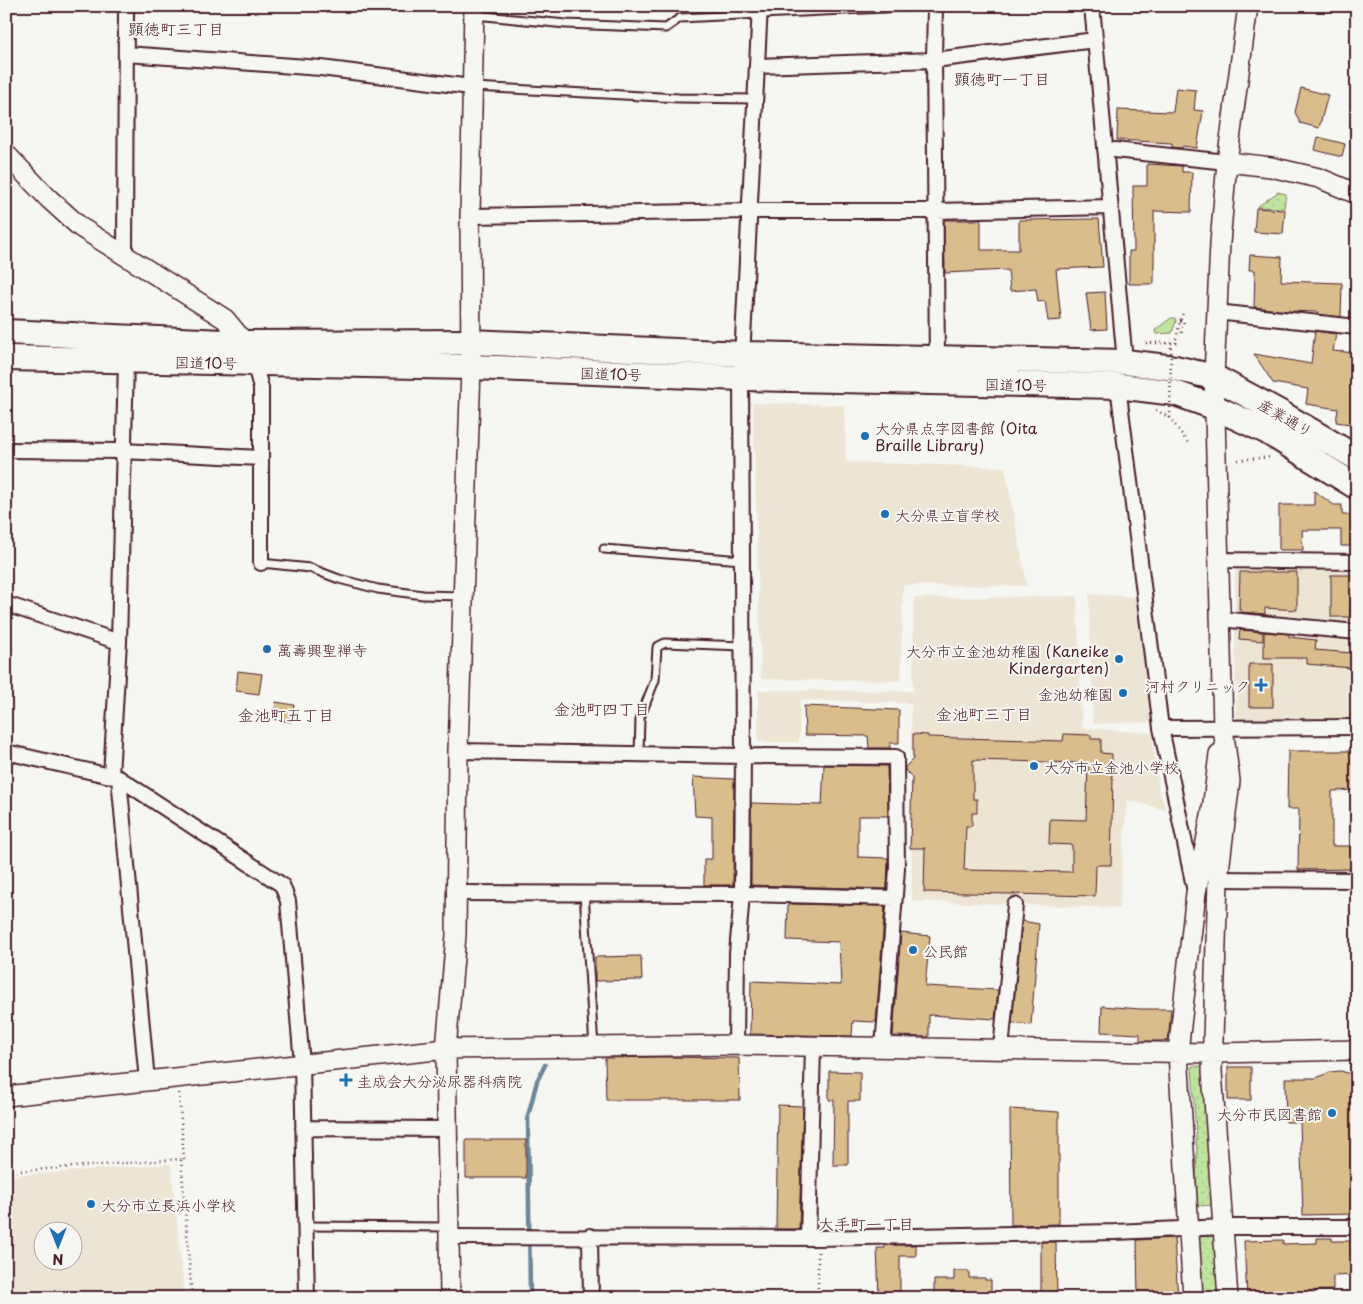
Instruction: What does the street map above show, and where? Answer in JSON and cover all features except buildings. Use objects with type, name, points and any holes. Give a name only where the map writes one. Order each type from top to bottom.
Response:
[{"type":"highway","name":"国道10号","points":[[6,332],[249,353],[471,367],[741,378],[1118,386],[1175,394],[1214,407]]},
{"type":"highway","name":"国道10号","points":[[6,358],[126,361],[471,342],[743,354],[1125,362],[1175,368],[1214,377]]},
{"type":"highway","name":"産業通り","points":[[1214,377],[1279,412],[1357,458]]},
{"type":"highway","name":"産業通り","points":[[1214,407],[1266,431],[1357,486]]},
{"type":"street","points":[[126,6],[126,256]]},
{"type":"street","points":[[935,6],[937,359]]},
{"type":"street","points":[[1092,6],[1125,362]]},
{"type":"street","points":[[1228,1298],[1212,1072],[1218,879],[1230,781],[1223,728],[1217,560],[1214,377],[1220,243],[1227,162],[1248,6]]},
{"type":"street","points":[[450,1298],[446,1049],[456,935],[458,751],[471,367],[471,87],[474,10]]},
{"type":"street","points":[[736,1045],[737,963],[742,894],[741,378],[760,10]]},
{"type":"street","points":[[757,66],[934,60],[1095,40]]},
{"type":"street","points":[[126,54],[321,68],[471,87]]},
{"type":"street","points":[[1105,149],[1271,167],[1319,178],[1357,194]]},
{"type":"street","points":[[6,154],[48,198],[80,227],[225,319],[249,353],[261,388],[261,563]]},
{"type":"street","points":[[470,216],[750,211],[935,211],[1110,207]]},
{"type":"street","points":[[1216,312],[1357,326]]},
{"type":"street","points":[[126,361],[115,776],[147,1081]]},
{"type":"street","points":[[1118,386],[1161,728],[1196,893]]},
{"type":"street","points":[[6,450],[123,451],[261,458]]},
{"type":"street","points":[[1217,560],[1357,562]]},
{"type":"street","points":[[6,604],[119,642]]},
{"type":"street","points":[[1219,619],[1357,632]]},
{"type":"street","points":[[1161,728],[1357,727]]},
{"type":"street","points":[[1193,1298],[1178,1052],[1196,893],[1212,810],[1223,728]]},
{"type":"street","points":[[458,751],[896,757],[897,869],[883,1048]]},
{"type":"street","points":[[6,752],[115,776],[282,885],[288,901],[302,1064],[307,1298]]},
{"type":"street","points":[[1218,879],[1357,880]]},
{"type":"street","points":[[457,893],[742,894],[895,898]]},
{"type":"street","points":[[1001,1049],[1016,905]]},
{"type":"street","points":[[6,1096],[446,1049],[736,1045],[1212,1053],[1357,1050]]},
{"type":"street","points":[[813,1046],[813,1238]]},
{"type":"street","points":[[303,1128],[447,1129]]},
{"type":"street","points":[[449,1232],[498,1238],[590,1236],[813,1238],[1105,1232],[1224,1227],[1357,1226]]},
{"type":"street","points":[[590,1236],[591,1298]]},
{"type":"lane","points":[[474,10],[566,24],[666,28],[680,18],[760,10],[926,6]]},
{"type":"lane","points":[[471,87],[679,98],[755,99]]},
{"type":"lane","points":[[604,549],[742,560]]},
{"type":"lane","points":[[261,563],[310,568],[378,590],[423,595],[464,596]]},
{"type":"lane","points":[[639,754],[640,718],[655,680],[657,647],[665,643],[742,646]]},
{"type":"lane","points":[[584,893],[594,1047]]},
{"type":"lane","points":[[305,1226],[449,1232]]},
{"type":"path","points":[[1146,343],[1176,343],[1180,320],[1184,311]]},
{"type":"path","points":[[1180,320],[1184,322],[1181,336]]},
{"type":"path","points":[[1171,343],[1170,418],[1188,443]]},
{"type":"path","points":[[1238,460],[1273,457]]},
{"type":"path","points":[[6,1172],[184,1159],[178,1077]]},
{"type":"path","points":[[181,1159],[192,1298]]},
{"type":"path","points":[[813,1238],[818,1298]]},
{"type":"shaded area","name":"大分県立盲学校","points":[[753,403],[844,405],[846,462],[1005,467],[1027,586],[903,585],[901,681],[761,679]]},
{"type":"shaded area","points":[[1235,568],[1357,571],[1357,629],[1235,617]]},
{"type":"shaded area","name":"大分市立金池幼稚園 (Kaneike Kindergarten)","points":[[1089,594],[1138,597],[1155,722],[1093,724]]},
{"type":"shaded area","name":"大分市立金池小学校","points":[[1077,596],[1082,728],[1152,733],[1159,790],[1166,810],[1127,800],[1119,908],[912,901],[911,703],[800,700],[799,742],[758,742],[758,690],[913,691],[914,598]]},
{"type":"shaded area","points":[[1235,623],[1357,634],[1357,719],[1236,720]]},
{"type":"shaded area","name":"大分市立長浜小学校","points":[[171,1164],[185,1298],[6,1298],[6,1176]]},
{"type":"green space","points":[[1278,192],[1286,194],[1284,208],[1257,207]]},
{"type":"green space","points":[[1171,318],[1175,318],[1176,321],[1172,333],[1156,334],[1155,330]]},
{"type":"green space","points":[[1192,1066],[1205,1066],[1216,1205],[1195,1206],[1197,1152]]},
{"type":"green space","points":[[1219,1235],[1223,1298],[1202,1298],[1198,1237]]},
{"type":"waterway","points":[[530,1298],[528,1116],[537,1081],[545,1065]]},
{"type":"place","name":"大分県点字図書館 (Oita Braille Library)","points":[[865,436]]},
{"type":"place","name":"大分県立盲学校","points":[[885,514]]},
{"type":"place","name":"萬壽興聖禅寺","points":[[267,649]]},
{"type":"place","name":"大分市立金池幼稚園 (Kaneike Kindergarten)","points":[[1119,659]]},
{"type":"place","name":"河村クリニック","points":[[1261,685]]},
{"type":"place","name":"金池幼稚園","points":[[1123,693]]},
{"type":"place","name":"大分市立金池小学校","points":[[1034,766]]},
{"type":"place","name":"公民館","points":[[913,950]]},
{"type":"place","name":"圭成会大分泌尿器科病院","points":[[346,1080]]},
{"type":"place","name":"大分市民図書館","points":[[1332,1113]]},
{"type":"place","name":"大分市立長浜小学校","points":[[91,1204]]},
{"type":"district","name":"顕徳町三丁目","points":[[176,28]]},
{"type":"district","name":"顕徳町一丁目","points":[[1002,78]]},
{"type":"district","name":"金池町四丁目","points":[[602,708]]},
{"type":"district","name":"金池町三丁目","points":[[984,713]]},
{"type":"district","name":"金池町五丁目","points":[[286,714]]},
{"type":"district","name":"大手町一丁目","points":[[866,1223]]}]
